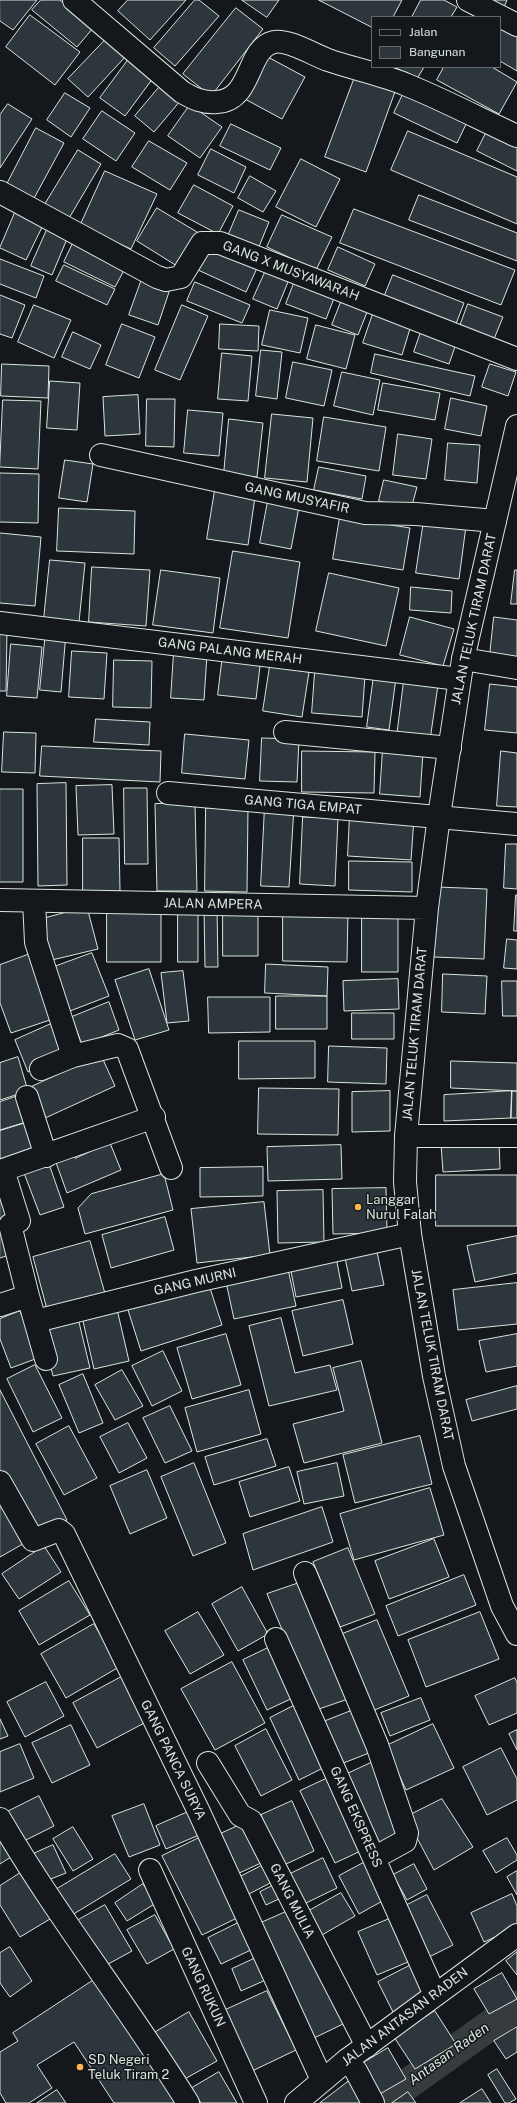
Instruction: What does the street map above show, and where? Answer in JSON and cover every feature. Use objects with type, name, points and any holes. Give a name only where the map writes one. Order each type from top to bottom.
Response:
[{"type":"street","points":[[74,0],[182,92],[195,100],[226,102],[236,97],[261,51],[273,42],[285,42],[328,60],[406,84],[517,136]]},
{"type":"street","points":[[468,0],[499,16]]},
{"type":"street","points":[[501,17],[517,25]]},
{"type":"street","name":"GANG X MUSYAWARAH","points":[[0,192],[157,277],[166,280],[181,278],[202,243],[220,243],[517,359]]},
{"type":"street","name":"JALAN TELUK TIRAM DARAT","points":[[517,426],[461,669],[439,816],[427,908],[406,1136],[405,1182],[410,1234],[434,1376],[454,1466],[502,1606],[517,1634]]},
{"type":"street","name":"GANG MUSYAFIR","points":[[101,455],[365,513],[416,514],[495,521]]},
{"type":"street","name":"GANG PALANG MERAH","points":[[0,623],[461,669],[517,668]]},
{"type":"street","points":[[285,732],[450,748]]},
{"type":"street","name":"GANG TIGA EMPAT","points":[[168,793],[517,824]]},
{"type":"street","name":"JALAN AMPERA","points":[[0,900],[427,908]]},
{"type":"street","points":[[34,901],[36,942],[73,1056]]},
{"type":"street","points":[[41,1069],[73,1056],[123,1045],[129,1053],[154,1116],[172,1168]]},
{"type":"street","points":[[27,1097],[46,1156]]},
{"type":"street","points":[[46,1359],[10,1225],[18,1221],[3,1170],[46,1156],[154,1116]]},
{"type":"street","points":[[406,1136],[517,1136]]},
{"type":"street","name":"GANG MURNI","points":[[36,1321],[196,1281],[410,1234]]},
{"type":"street","points":[[0,1305],[28,1296]]},
{"type":"street","name":"GANG PANCA SURYA","points":[[0,1482],[33,1540],[59,1530],[64,1534],[199,1812],[322,2080]]},
{"type":"street","points":[[305,1573],[377,1745],[407,1832],[405,1841],[374,1858]]},
{"type":"street","name":"GANG EKSPRESS","points":[[276,1639],[435,1995]]},
{"type":"street","name":"GANG MULIA","points":[[208,1763],[240,1815],[251,1821],[367,2046]]},
{"type":"street","points":[[0,1819],[57,1910],[124,2005],[188,2103]]},
{"type":"street","name":"GANG RUKUN","points":[[150,1870],[256,2103]]},
{"type":"street","name":"JALAN ANTASAN RADEN","points":[[296,2103],[322,2080],[352,2066],[367,2046],[517,1935]]},
{"type":"street","points":[[352,2066],[373,2103]]},
{"type":"building","points":[[0,0],[37,0],[13,30],[0,21]]},
{"type":"building","points":[[41,0],[60,0],[93,28],[77,47],[32,10]]},
{"type":"building","points":[[128,0],[186,0],[150,40],[118,11]]},
{"type":"building","points":[[195,0],[199,0],[219,16],[175,66],[154,48]]},
{"type":"building","points":[[242,0],[279,0],[267,17]]},
{"type":"building","points":[[319,0],[402,0],[394,16],[371,16],[371,26]]},
{"type":"building","points":[[421,0],[444,0],[457,7],[452,16],[413,16]]},
{"type":"building","points":[[490,0],[507,0],[504,7]]},
{"type":"building","points":[[236,8],[263,29],[211,96],[183,74]]},
{"type":"building","points":[[30,15],[80,52],[55,85],[6,47]]},
{"type":"building","points":[[501,23],[517,32],[517,71],[501,62]]},
{"type":"building","points":[[108,37],[127,55],[88,97],[68,79]]},
{"type":"building","points":[[131,56],[156,74],[125,116],[100,98]]},
{"type":"building","points":[[266,56],[305,77],[282,119],[243,98]]},
{"type":"building","points":[[397,68],[423,68],[417,79]]},
{"type":"building","points":[[443,68],[494,68],[517,82],[499,114],[437,80]]},
{"type":"building","points":[[356,74],[396,89],[366,172],[325,157]]},
{"type":"building","points":[[162,84],[181,100],[154,132],[135,116]]},
{"type":"building","points":[[407,86],[470,116],[457,143],[394,113]]},
{"type":"building","points":[[65,93],[90,108],[71,137],[47,120]]},
{"type":"building","points":[[8,104],[32,119],[0,168],[0,115]]},
{"type":"building","points":[[190,105],[222,127],[200,158],[168,136]]},
{"type":"building","points":[[102,111],[135,133],[116,161],[83,139]]},
{"type":"building","points":[[231,124],[281,148],[270,170],[220,146]]},
{"type":"building","points":[[489,127],[517,141],[517,171],[477,151]]},
{"type":"building","points":[[36,128],[64,143],[32,202],[5,188]]},
{"type":"building","points":[[408,131],[517,177],[517,224],[391,170]]},
{"type":"building","points":[[149,141],[187,163],[170,190],[132,167]]},
{"type":"building","points":[[211,149],[246,167],[234,193],[198,175]]},
{"type":"building","points":[[78,150],[101,164],[65,225],[41,211]]},
{"type":"building","points":[[301,159],[340,179],[316,227],[276,207]]},
{"type":"building","points":[[105,171],[157,194],[131,249],[80,226]]},
{"type":"building","points":[[250,176],[276,191],[263,212],[238,198]]},
{"type":"building","points":[[194,185],[233,206],[218,234],[178,213]]},
{"type":"building","points":[[419,195],[517,233],[517,261],[409,220]]},
{"type":"building","points":[[17,208],[45,221],[26,260],[0,248]]},
{"type":"building","points":[[157,208],[197,232],[177,266],[137,241]]},
{"type":"building","points":[[354,209],[515,270],[501,305],[340,243]]},
{"type":"building","points":[[239,210],[269,222],[258,249],[228,236]]},
{"type":"building","points":[[282,215],[332,237],[316,270],[267,247]]},
{"type":"building","points":[[49,225],[69,234],[52,275],[31,266]]},
{"type":"building","points":[[76,237],[128,263],[115,287],[64,262]]},
{"type":"building","points":[[210,245],[258,266],[246,292],[198,270]]},
{"type":"building","points":[[338,247],[375,264],[365,286],[328,270]]},
{"type":"building","points":[[0,259],[44,276],[36,298],[0,284]]},
{"type":"building","points":[[64,265],[115,289],[107,305],[56,281]]},
{"type":"building","points":[[267,268],[290,277],[277,309],[253,299]]},
{"type":"building","points":[[393,275],[464,303],[454,329],[383,300]]},
{"type":"building","points":[[143,276],[171,286],[158,325],[129,315]]},
{"type":"building","points":[[296,278],[336,293],[326,319],[286,304]]},
{"type":"building","points":[[195,282],[250,305],[242,323],[187,301]]},
{"type":"building","points":[[0,295],[25,305],[12,338],[0,334]]},
{"type":"building","points":[[343,297],[369,307],[358,335],[332,325]]},
{"type":"building","points":[[468,304],[503,317],[494,339],[460,326]]},
{"type":"building","points":[[34,305],[71,320],[54,358],[18,342]]},
{"type":"building","points":[[182,305],[208,316],[180,380],[155,370]]},
{"type":"building","points":[[270,310],[308,318],[300,353],[262,345]]},
{"type":"building","points":[[374,311],[412,322],[402,355],[363,343]]},
{"type":"building","points":[[122,324],[155,337],[139,378],[106,365]]},
{"type":"building","points":[[220,324],[259,326],[258,351],[219,349]]},
{"type":"building","points":[[316,325],[355,335],[346,369],[307,359]]},
{"type":"building","points":[[422,329],[457,341],[449,364],[414,352]]},
{"type":"building","points":[[73,332],[101,345],[90,369],[62,357]]},
{"type":"building","points":[[261,350],[282,352],[277,399],[256,396]]},
{"type":"building","points":[[222,353],[252,356],[248,401],[218,399]]},
{"type":"building","points":[[375,354],[475,376],[470,396],[371,373]]},
{"type":"building","points":[[293,362],[332,370],[324,406],[286,398]]},
{"type":"building","points":[[2,364],[49,366],[48,398],[1,396]]},
{"type":"building","points":[[490,364],[516,372],[508,396],[482,387]]},
{"type":"building","points":[[342,372],[380,380],[373,415],[334,406]]},
{"type":"building","points":[[50,381],[80,383],[77,430],[47,428]]},
{"type":"building","points":[[383,383],[440,393],[435,420],[378,410]]},
{"type":"building","points":[[138,395],[140,434],[105,436],[103,397]]},
{"type":"building","points":[[451,398],[487,406],[481,436],[445,429]]},
{"type":"building","points":[[147,399],[175,399],[174,447],[146,446]]},
{"type":"building","points":[[3,400],[41,401],[38,469],[0,467]]},
{"type":"building","points":[[188,410],[223,413],[219,456],[184,453]]},
{"type":"building","points":[[272,414],[313,418],[307,482],[265,478]]},
{"type":"building","points":[[324,417],[386,427],[379,471],[317,461]]},
{"type":"building","points":[[229,419],[263,423],[257,477],[224,474]]},
{"type":"building","points":[[398,434],[432,439],[426,479],[393,475]]},
{"type":"building","points":[[448,443],[480,445],[477,483],[445,480]]},
{"type":"building","points":[[65,460],[93,464],[87,502],[59,498]]},
{"type":"building","points":[[319,467],[366,476],[362,499],[314,490]]},
{"type":"building","points":[[0,473],[39,474],[38,523],[0,522]]},
{"type":"building","points":[[384,480],[417,487],[411,509],[379,501]]},
{"type":"building","points":[[215,490],[255,497],[248,545],[207,539]]},
{"type":"building","points":[[268,501],[299,507],[291,549],[260,543]]},
{"type":"building","points":[[59,508],[135,511],[134,554],[57,551]]},
{"type":"building","points":[[340,517],[410,528],[403,570],[333,559]]},
{"type":"building","points":[[424,520],[466,526],[459,579],[416,573]]},
{"type":"building","points":[[0,533],[41,537],[35,606],[0,603]]},
{"type":"building","points":[[233,551],[300,562],[288,638],[220,628]]},
{"type":"building","points":[[50,560],[85,563],[79,622],[44,619]]},
{"type":"building","points":[[92,567],[150,570],[146,626],[89,622]]},
{"type":"building","points":[[161,570],[220,578],[213,633],[153,625]]},
{"type":"building","points":[[515,570],[517,570],[517,604],[511,604]]},
{"type":"building","points":[[329,573],[399,588],[386,646],[316,631]]},
{"type":"building","points":[[411,587],[452,591],[451,613],[410,610]]},
{"type":"building","points":[[410,617],[454,629],[443,666],[400,655]]},
{"type":"building","points":[[494,617],[517,620],[517,657],[490,655]]},
{"type":"building","points":[[0,629],[7,629],[6,691],[0,691]]},
{"type":"building","points":[[46,631],[66,633],[61,692],[40,690]]},
{"type":"building","points":[[11,644],[42,647],[37,698],[7,696]]},
{"type":"building","points":[[72,651],[107,653],[104,699],[69,697]]},
{"type":"building","points":[[174,652],[207,655],[204,700],[171,698]]},
{"type":"building","points":[[223,654],[261,658],[256,699],[218,695]]},
{"type":"building","points":[[114,660],[152,661],[151,708],[113,707]]},
{"type":"building","points":[[270,666],[309,672],[302,717],[263,711]]},
{"type":"building","points":[[315,672],[365,676],[362,717],[312,713]]},
{"type":"building","points":[[374,675],[396,678],[389,730],[367,727]]},
{"type":"building","points":[[404,681],[438,685],[430,740],[397,736]]},
{"type":"building","points":[[490,684],[517,687],[517,733],[485,730]]},
{"type":"building","points":[[96,719],[150,722],[149,745],[94,742]]},
{"type":"building","points":[[4,732],[36,733],[35,773],[2,772]]},
{"type":"building","points":[[185,734],[249,740],[245,779],[182,773]]},
{"type":"building","points":[[262,738],[299,739],[297,782],[260,781]]},
{"type":"building","points":[[42,746],[161,751],[160,782],[40,776]]},
{"type":"building","points":[[383,749],[423,752],[420,797],[380,794]]},
{"type":"building","points":[[302,751],[375,752],[374,793],[302,792]]},
{"type":"building","points":[[501,751],[517,753],[517,807],[497,806]]},
{"type":"building","points":[[66,783],[67,885],[38,886],[37,784]]},
{"type":"building","points":[[112,785],[114,834],[78,835],[76,786]]},
{"type":"building","points":[[124,788],[147,788],[148,864],[125,864]]},
{"type":"building","points":[[0,789],[23,789],[23,882],[0,882]]},
{"type":"building","points":[[195,803],[197,891],[157,891],[155,804]]},
{"type":"building","points":[[265,805],[294,807],[289,887],[261,886]]},
{"type":"building","points":[[206,808],[248,808],[247,892],[205,891]]},
{"type":"building","points":[[350,814],[414,818],[411,860],[348,856]]},
{"type":"building","points":[[303,817],[338,818],[335,886],[300,884]]},
{"type":"building","points":[[83,838],[119,838],[120,891],[83,892]]},
{"type":"building","points":[[506,844],[517,844],[517,889],[504,888]]},
{"type":"building","points":[[349,861],[412,862],[412,892],[349,890]]},
{"type":"building","points":[[437,887],[487,889],[484,959],[434,957]]},
{"type":"building","points":[[516,895],[517,931],[514,931]]},
{"type":"building","points":[[178,905],[198,905],[198,962],[178,962]]},
{"type":"building","points":[[87,907],[98,949],[52,960],[42,919]]},
{"type":"building","points":[[217,908],[218,967],[205,967],[204,909]]},
{"type":"building","points":[[223,908],[258,908],[258,956],[223,956]]},
{"type":"building","points":[[283,909],[348,910],[347,962],[283,961]]},
{"type":"building","points":[[107,911],[161,911],[161,962],[107,962]]},
{"type":"building","points":[[362,915],[398,915],[398,972],[362,972]]},
{"type":"building","points":[[507,939],[517,940],[517,969],[504,968]]},
{"type":"building","points":[[92,953],[109,996],[70,1011],[54,967]]},
{"type":"building","points":[[30,954],[53,1019],[11,1033],[0,1003],[0,965]]},
{"type":"building","points":[[266,964],[328,967],[327,996],[265,993]]},
{"type":"building","points":[[149,969],[169,1030],[135,1040],[115,980]]},
{"type":"building","points":[[183,971],[189,1021],[167,1023],[161,973]]},
{"type":"building","points":[[443,974],[487,976],[485,1014],[442,1012]]},
{"type":"building","points":[[398,979],[399,1009],[344,1011],[343,981]]},
{"type":"building","points":[[502,981],[517,981],[517,1016],[503,1016]]},
{"type":"building","points":[[276,996],[327,996],[327,1029],[276,1029]]},
{"type":"building","points":[[208,997],[270,997],[270,1032],[209,1033]]},
{"type":"building","points":[[109,1002],[119,1030],[82,1045],[72,1017]]},
{"type":"building","points":[[352,1013],[394,1013],[394,1039],[352,1039]]},
{"type":"building","points":[[51,1024],[66,1055],[28,1072],[15,1040]]},
{"type":"building","points":[[239,1041],[315,1041],[315,1078],[239,1079]]},
{"type":"building","points":[[329,1046],[387,1048],[386,1084],[328,1082]]},
{"type":"building","points":[[101,1055],[115,1086],[43,1119],[29,1088]]},
{"type":"building","points":[[18,1057],[28,1091],[0,1100],[0,1063]]},
{"type":"building","points":[[451,1061],[517,1063],[517,1091],[451,1088]]},
{"type":"building","points":[[259,1088],[339,1089],[338,1135],[258,1134]]},
{"type":"building","points":[[390,1091],[390,1131],[352,1132],[352,1092]]},
{"type":"building","points":[[512,1091],[511,1118],[444,1121],[444,1095]]},
{"type":"building","points":[[512,1091],[517,1091],[517,1118],[511,1118]]},
{"type":"building","points":[[21,1095],[29,1121],[0,1130],[0,1102]]},
{"type":"building","points":[[29,1122],[41,1153],[0,1164],[0,1131]]},
{"type":"building","points":[[499,1140],[500,1169],[443,1172],[441,1144]]},
{"type":"building","points":[[110,1143],[121,1170],[67,1193],[54,1157],[72,1151],[75,1158]]},
{"type":"building","points":[[341,1145],[342,1179],[268,1181],[267,1147]]},
{"type":"building","points":[[49,1164],[64,1207],[40,1215],[24,1173]]},
{"type":"building","points":[[263,1167],[263,1196],[200,1197],[200,1168]]},
{"type":"building","points":[[164,1174],[173,1210],[85,1234],[78,1208],[91,1194]]},
{"type":"building","points":[[436,1175],[517,1175],[517,1226],[436,1226]]},
{"type":"building","points":[[0,1180],[14,1215],[0,1220]]},
{"type":"building","points":[[386,1188],[387,1233],[333,1234],[332,1189]]},
{"type":"building","points":[[323,1190],[324,1242],[278,1243],[277,1191]]},
{"type":"building","points":[[264,1202],[270,1255],[197,1263],[191,1209]]},
{"type":"building","points":[[165,1217],[174,1250],[111,1268],[102,1235]]},
{"type":"building","points":[[0,1223],[15,1253],[0,1258]]},
{"type":"building","points":[[517,1236],[517,1273],[475,1282],[467,1246]]},
{"type":"building","points":[[90,1241],[106,1297],[48,1313],[33,1257]]},
{"type":"building","points":[[376,1247],[384,1285],[352,1291],[344,1253]]},
{"type":"building","points":[[335,1252],[342,1288],[296,1297],[289,1261]]},
{"type":"building","points":[[288,1269],[296,1306],[234,1319],[226,1282]]},
{"type":"building","points":[[517,1283],[517,1324],[458,1330],[453,1290]]},
{"type":"building","points":[[209,1285],[222,1325],[141,1351],[128,1310]]},
{"type":"building","points":[[343,1300],[353,1344],[303,1356],[292,1311]]},
{"type":"building","points":[[117,1309],[129,1361],[94,1369],[82,1317]]},
{"type":"building","points":[[20,1311],[38,1358],[11,1368],[0,1339],[0,1319]]},
{"type":"building","points":[[78,1318],[90,1368],[53,1376],[41,1327]]},
{"type":"building","points":[[281,1318],[295,1373],[330,1365],[337,1390],[269,1406],[249,1326]]},
{"type":"building","points":[[226,1334],[241,1385],[192,1399],[177,1348]]},
{"type":"building","points":[[517,1334],[517,1366],[486,1372],[479,1341]]},
{"type":"building","points":[[163,1351],[182,1391],[152,1406],[132,1366]]},
{"type":"building","points":[[361,1361],[382,1443],[304,1463],[293,1424],[344,1411],[333,1368]]},
{"type":"building","points":[[35,1365],[62,1418],[33,1432],[7,1379]]},
{"type":"building","points":[[122,1370],[143,1406],[115,1420],[95,1385]]},
{"type":"building","points":[[83,1374],[103,1423],[79,1433],[59,1385]]},
{"type":"building","points":[[517,1386],[517,1409],[472,1421],[466,1400]]},
{"type":"building","points":[[0,1390],[67,1520],[34,1537],[0,1470]]},
{"type":"building","points":[[249,1390],[261,1434],[197,1452],[185,1408]]},
{"type":"building","points":[[170,1406],[192,1451],[165,1463],[143,1418]]},
{"type":"building","points":[[128,1423],[147,1458],[119,1473],[100,1437]]},
{"type":"building","points":[[69,1426],[97,1478],[64,1495],[36,1444]]},
{"type":"building","points":[[420,1436],[432,1484],[355,1503],[343,1455]]},
{"type":"building","points":[[267,1439],[276,1466],[214,1485],[205,1457]]},
{"type":"building","points":[[194,1463],[226,1543],[193,1556],[161,1477]]},
{"type":"building","points":[[337,1463],[344,1496],[304,1504],[297,1472]]},
{"type":"building","points":[[289,1467],[300,1501],[250,1517],[239,1482]]},
{"type":"building","points":[[147,1470],[167,1518],[130,1534],[110,1486]]},
{"type":"building","points":[[430,1488],[444,1535],[354,1560],[340,1514]]},
{"type":"building","points":[[0,1499],[28,1541],[0,1557]]},
{"type":"building","points":[[322,1507],[333,1542],[253,1570],[243,1534]]},
{"type":"building","points":[[434,1539],[449,1577],[389,1599],[375,1561]]},
{"type":"building","points":[[44,1546],[61,1572],[19,1599],[2,1574]]},
{"type":"building","points":[[348,1548],[375,1614],[340,1627],[313,1562]]},
{"type":"building","points":[[464,1575],[476,1605],[398,1636],[386,1606]]},
{"type":"building","points":[[69,1581],[90,1615],[39,1645],[19,1611]]},
{"type":"building","points":[[302,1582],[351,1698],[316,1710],[267,1594]]},
{"type":"building","points":[[242,1587],[268,1634],[238,1651],[212,1604]]},
{"type":"building","points":[[198,1612],[224,1655],[190,1674],[165,1631]]},
{"type":"building","points":[[480,1612],[499,1659],[426,1687],[408,1640]]},
{"type":"building","points":[[377,1620],[409,1696],[372,1711],[340,1635]]},
{"type":"building","points":[[94,1624],[119,1667],[66,1698],[41,1654]]},
{"type":"building","points":[[270,1647],[295,1697],[267,1710],[243,1660]]},
{"type":"building","points":[[232,1662],[265,1723],[215,1750],[181,1689]]},
{"type":"building","points":[[125,1675],[150,1720],[97,1748],[73,1703]]},
{"type":"building","points":[[515,1678],[517,1683],[517,1713],[489,1725],[475,1696]]},
{"type":"building","points":[[46,1682],[64,1716],[25,1737],[7,1702]]},
{"type":"building","points":[[421,1698],[430,1720],[390,1736],[381,1713]]},
{"type":"building","points":[[301,1702],[329,1765],[299,1780],[270,1718]]},
{"type":"building","points":[[356,1709],[374,1751],[341,1764],[323,1722]]},
{"type":"building","points":[[0,1719],[8,1736],[0,1739]]},
{"type":"building","points":[[433,1724],[454,1768],[406,1790],[386,1746]]},
{"type":"building","points":[[71,1725],[90,1765],[52,1783],[32,1743]]},
{"type":"building","points":[[266,1729],[292,1780],[261,1796],[235,1746]]},
{"type":"building","points":[[517,1730],[517,1750],[509,1734]]},
{"type":"building","points":[[20,1744],[34,1778],[0,1792],[0,1752]]},
{"type":"building","points":[[501,1748],[517,1779],[517,1800],[487,1815],[463,1767]]},
{"type":"building","points":[[373,1762],[401,1833],[375,1845],[347,1774]]},
{"type":"building","points":[[330,1777],[365,1849],[335,1863],[300,1791]]},
{"type":"building","points":[[39,1796],[54,1826],[18,1844],[3,1814]]},
{"type":"building","points":[[442,1799],[473,1847],[434,1870],[406,1817]]},
{"type":"building","points":[[292,1801],[314,1851],[284,1865],[261,1815]]},
{"type":"building","points":[[144,1804],[160,1845],[129,1857],[112,1816]]},
{"type":"building","points":[[188,1812],[199,1835],[166,1849],[156,1826]]},
{"type":"building","points":[[242,1824],[261,1863],[237,1874],[218,1835]]},
{"type":"building","points":[[73,1827],[93,1859],[73,1871],[53,1839]]},
{"type":"building","points":[[0,1833],[14,1855],[0,1864]]},
{"type":"building","points":[[199,1838],[239,1917],[202,1935],[162,1856]]},
{"type":"building","points":[[507,1838],[517,1855],[517,1860],[496,1873],[483,1851]]},
{"type":"building","points":[[53,1845],[66,1873],[43,1882],[31,1855]]},
{"type":"building","points":[[115,1854],[131,1879],[72,1915],[57,1889]]},
{"type":"building","points":[[323,1858],[337,1888],[304,1904],[290,1874]]},
{"type":"building","points":[[367,1861],[386,1899],[359,1914],[339,1876]]},
{"type":"building","points":[[267,1863],[276,1880],[245,1896],[236,1879]]},
{"type":"building","points":[[414,1864],[427,1889],[407,1900],[393,1875]]},
{"type":"building","points":[[25,1870],[55,1916],[20,1937],[0,1905],[0,1886]]},
{"type":"building","points":[[517,1871],[517,1895],[507,1877]]},
{"type":"building","points":[[143,1884],[156,1903],[127,1921],[115,1903]]},
{"type":"building","points":[[276,1884],[283,1897],[266,1905],[260,1892]]},
{"type":"building","points":[[341,1893],[355,1916],[320,1936],[307,1912]]},
{"type":"building","points":[[512,1894],[517,1906],[517,1927],[484,1942],[471,1913]]},
{"type":"building","points":[[427,1895],[453,1945],[429,1957],[403,1907]]},
{"type":"building","points":[[105,1905],[132,1951],[99,1969],[73,1923]]},
{"type":"building","points":[[288,1911],[343,2024],[310,2040],[254,1926]]},
{"type":"building","points":[[155,1915],[174,1949],[147,1964],[127,1930]]},
{"type":"building","points":[[389,1919],[408,1962],[377,1975],[358,1932]]},
{"type":"building","points":[[240,1922],[253,1949],[221,1964],[208,1938]]},
{"type":"building","points":[[10,1947],[32,1981],[10,1997],[0,1983],[0,1953]]},
{"type":"building","points":[[517,1952],[517,1975],[506,1961]]},
{"type":"building","points":[[258,1957],[268,1979],[241,1991],[232,1969]]},
{"type":"building","points":[[411,1965],[426,1996],[393,2012],[378,1982]]},
{"type":"building","points":[[502,1973],[517,1999],[489,2014],[474,1989]]},
{"type":"building","name":"SD Negeri Teluk Tiram 2","points":[[100,1976],[183,2103],[114,2103],[74,2042],[37,2065],[52,2088],[29,2103],[6,2103],[0,2093],[0,2052],[18,2041],[13,2033]]},
{"type":"building","points":[[267,1991],[296,2050],[250,2072],[221,2012]]},
{"type":"building","points":[[435,2011],[456,2044],[415,2069],[394,2037]]},
{"type":"building","points":[[189,2012],[217,2061],[181,2081],[154,2033]]},
{"type":"building","points":[[517,2027],[517,2052],[506,2059],[494,2041]]},
{"type":"building","points":[[388,2048],[406,2079],[378,2095],[360,2065]]},
{"type":"building","points":[[497,2069],[516,2099],[509,2103],[505,2103],[488,2075]]},
{"type":"building","points":[[219,2072],[237,2103],[201,2103],[192,2088]]},
{"type":"building","points":[[353,2078],[367,2097],[360,2103],[320,2103]]},
{"type":"building","points":[[482,2089],[491,2103],[460,2103]]},
{"type":"building","points":[[57,2090],[66,2103],[37,2103]]},
{"type":"building","points":[[408,2092],[416,2103],[392,2103]]},
{"type":"waterway","name":"Antasan Raden","points":[[381,2103],[517,2006]]},
{"type":"place","name":"Langgar Nurul Falah","points":[[358,1207]]},
{"type":"place","name":"SD Negeri Teluk Tiram 2","points":[[80,2067]]}]
